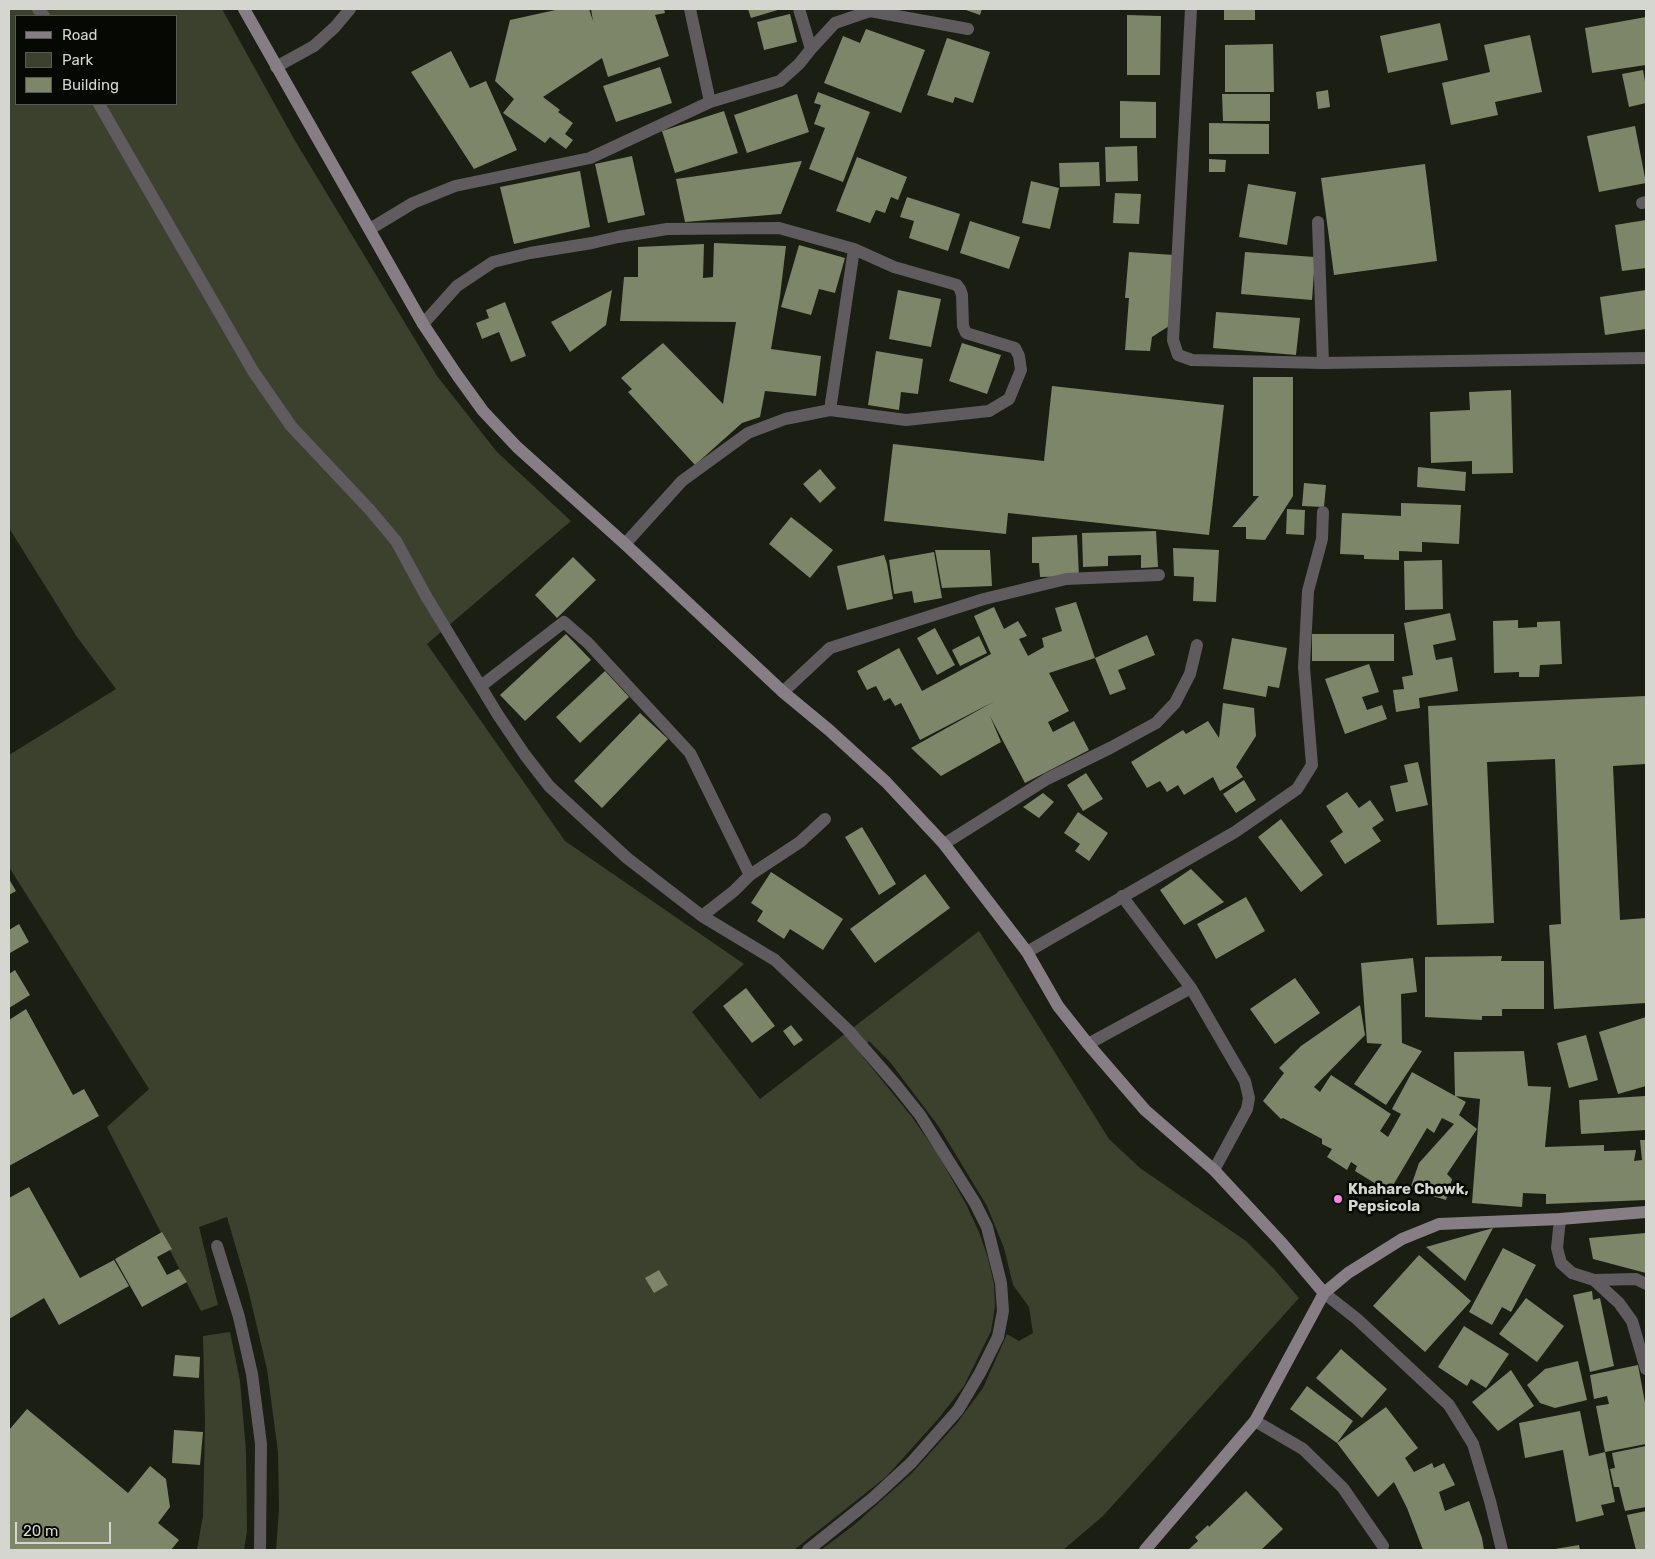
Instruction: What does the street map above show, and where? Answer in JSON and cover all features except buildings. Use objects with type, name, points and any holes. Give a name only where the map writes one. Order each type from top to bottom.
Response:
[{"type":"main road","points":[[244,9],[423,324],[483,411],[517,447],[625,544],[783,692],[829,730],[886,782],[944,844],[1027,952],[1058,1006],[1088,1044],[1145,1110],[1214,1170],[1280,1241],[1324,1293]]},
{"type":"main road","points":[[1145,1550],[1255,1421],[1324,1293],[1348,1273],[1402,1238],[1439,1224],[1646,1212]]},
{"type":"street","points":[[276,67],[314,46],[335,27],[350,9]]},
{"type":"street","points":[[690,9],[710,102]]},
{"type":"street","points":[[799,9],[811,49]]},
{"type":"street","points":[[1191,9],[1173,340],[1178,355],[1192,360],[1323,362],[1646,358]]},
{"type":"street","points":[[370,229],[413,203],[455,186],[590,158],[710,102],[780,81],[799,64],[835,23],[870,11],[968,29]]},
{"type":"street","points":[[100,105],[253,371],[291,426],[370,510],[396,541],[426,596],[481,686],[525,755],[549,786],[627,858],[702,916],[775,960],[848,1030],[920,1114],[975,1203],[987,1227],[1001,1283],[1003,1311],[998,1338],[980,1373],[958,1410],[904,1469],[873,1498],[808,1550]]},
{"type":"street","points":[[1318,222],[1323,362]]},
{"type":"street","points":[[423,324],[457,286],[493,262],[530,253],[667,229],[779,228],[854,249],[894,267],[956,285],[962,295],[962,317],[966,333],[1015,348],[1019,356],[1021,370],[1009,399],[989,411],[906,420],[830,410],[785,419],[748,433],[682,482],[625,544]]},
{"type":"street","points":[[830,410],[854,249]]},
{"type":"street","points":[[1027,952],[1235,832],[1297,789],[1312,765],[1304,657],[1308,591],[1322,538],[1323,512]]},
{"type":"street","points":[[783,692],[830,648],[984,599],[1066,579],[1159,575]]},
{"type":"street","points":[[481,686],[564,622],[588,643],[690,753],[750,875]]},
{"type":"street","points":[[944,844],[1047,779],[1156,723],[1175,703],[1190,674],[1197,645]]},
{"type":"street","points":[[702,916],[734,891],[750,875],[800,842],[825,819]]},
{"type":"street","points":[[1122,896],[1192,988],[1245,1081],[1249,1098],[1247,1109],[1214,1170]]},
{"type":"street","points":[[1088,1044],[1192,988]]},
{"type":"street","points":[[1560,1218],[1557,1248],[1561,1263],[1572,1273],[1594,1280],[1636,1279],[1646,1284]]},
{"type":"street","points":[[217,1246],[239,1317],[252,1374],[261,1444],[260,1550]]},
{"type":"street","points":[[1594,1280],[1619,1302],[1632,1321],[1646,1368]]},
{"type":"street","points":[[1324,1293],[1357,1319],[1449,1405],[1472,1444],[1490,1501],[1502,1550]]},
{"type":"street","points":[[1255,1421],[1303,1449],[1343,1488],[1382,1546]]},
{"type":"green space","points":[[9,9],[222,9],[294,139],[437,376],[497,452],[571,521],[427,644],[565,841],[744,964],[692,1012],[760,1099],[979,931],[1109,1139],[1140,1168],[1246,1241],[1299,1298],[1103,1516],[1063,1550],[821,1550],[854,1525],[912,1473],[957,1423],[983,1388],[1007,1334],[1019,1341],[1033,1333],[1029,1307],[1013,1285],[1004,1248],[987,1206],[939,1127],[890,1062],[869,1041],[859,1052],[912,1117],[937,1153],[966,1204],[988,1258],[994,1284],[995,1307],[991,1331],[964,1386],[939,1418],[886,1477],[794,1550],[276,1550],[279,1509],[278,1452],[267,1369],[248,1289],[227,1217],[199,1227],[218,1305],[201,1311],[107,1127],[149,1089],[9,867],[9,755],[116,689],[77,637],[9,528]]},
{"type":"green space","points":[[230,1332],[240,1381],[246,1451],[247,1531],[244,1550],[197,1550],[203,1516],[205,1421],[203,1336]]},
{"type":"place","name":"Khahare Chowk, Pepsicola","points":[[1338,1199]]}]
